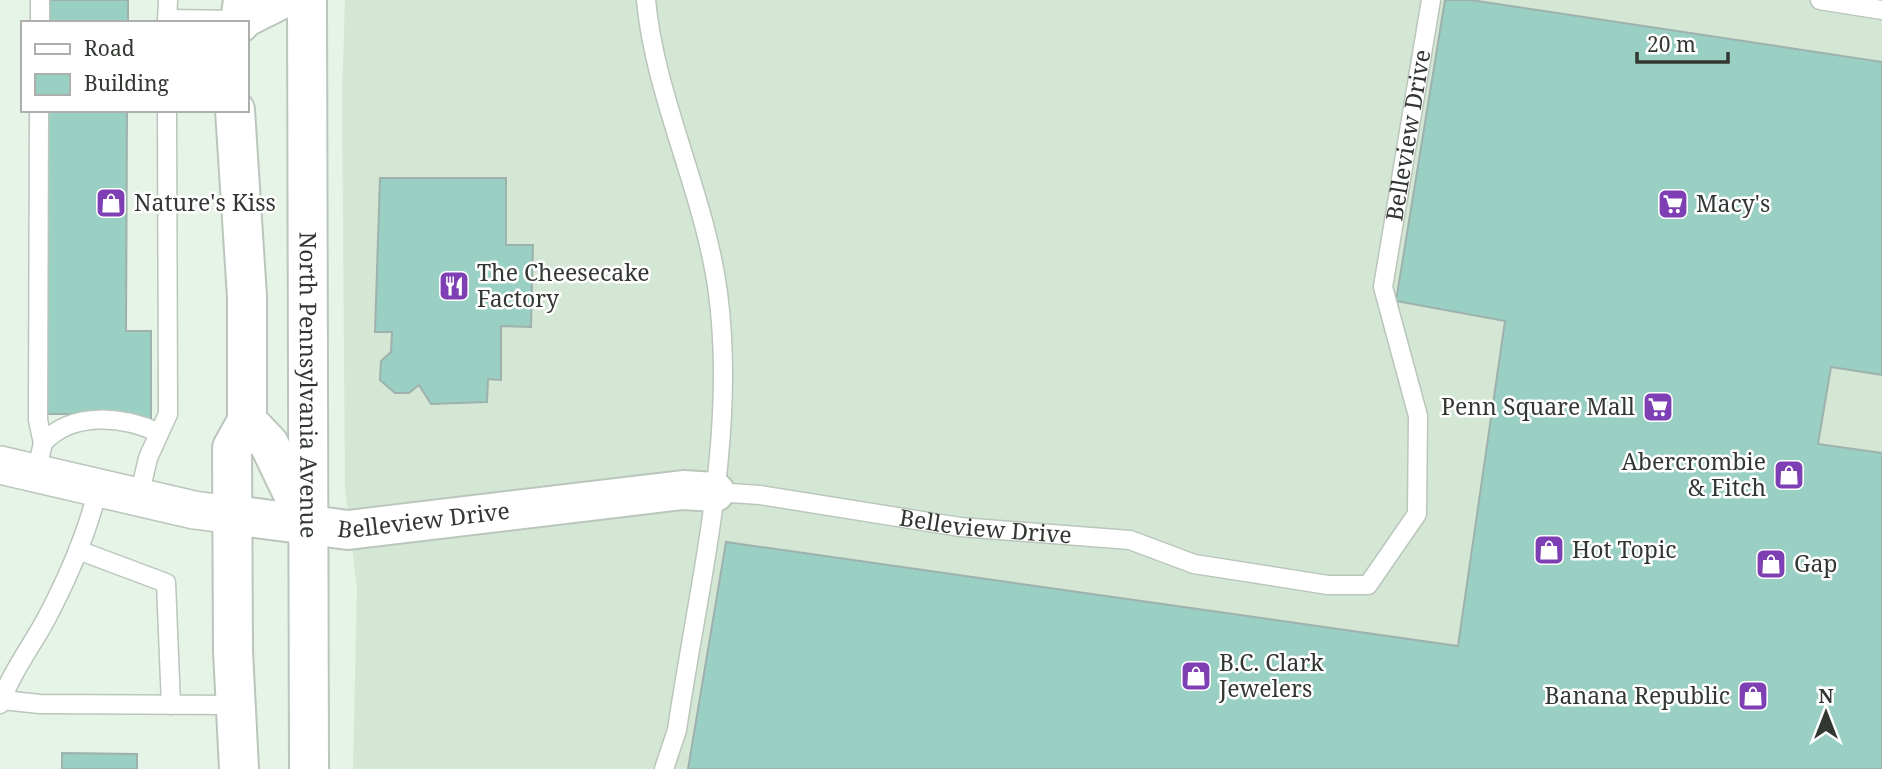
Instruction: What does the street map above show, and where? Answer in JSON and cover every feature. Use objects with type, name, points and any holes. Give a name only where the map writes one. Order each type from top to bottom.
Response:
[{"type":"main road","points":[[241,14],[280,0]]},
{"type":"main road","name":"North Pennsylvania Avenue","points":[[307,0],[309,769]]},
{"type":"main road","points":[[235,112],[247,297],[247,421],[232,448],[239,769]]},
{"type":"main road","points":[[247,421],[269,444],[309,525]]},
{"type":"main road","name":"Belleview Drive","points":[[233,515],[348,530],[683,490],[715,492]]},
{"type":"street","name":"Belleview Drive","points":[[0,465],[39,458],[98,488],[233,515]]},
{"type":"lane","points":[[40,0],[40,21]]},
{"type":"lane","points":[[168,0],[167,21],[241,14]]},
{"type":"lane","points":[[646,0],[651,38],[709,248],[718,291],[724,411],[715,492],[677,730],[664,769]]},
{"type":"lane","name":"Belleview Drive","points":[[715,492],[760,495],[960,527],[1130,540],[1194,564],[1328,585],[1368,585],[1417,514],[1418,415],[1383,287],[1431,0]]},
{"type":"lane","points":[[1820,0],[1882,10]]},
{"type":"lane","points":[[39,458],[40,112]]},
{"type":"lane","points":[[139,497],[148,458],[168,414],[167,112]]},
{"type":"lane","points":[[39,458],[63,427],[87,421],[134,423],[159,433]]},
{"type":"lane","points":[[98,488],[89,526],[79,551],[44,623],[11,675],[1,702],[236,705]]},
{"type":"lane","points":[[79,551],[166,583],[171,705]]},
{"type":"shaded area","points":[[345,0],[1882,0],[1882,769],[353,769],[357,589],[345,487],[342,96]]},
{"type":"building","points":[[48,0],[128,0],[128,21],[48,21]]},
{"type":"building","name":"Penn Square Mall","points":[[1445,0],[1471,0],[1882,62],[1882,375],[1831,367],[1818,444],[1882,453],[1882,769],[688,769],[726,542],[1458,646],[1505,321],[1396,301]]},
{"type":"building","points":[[48,112],[127,112],[126,331],[151,331],[151,424],[95,414],[46,414]]},
{"type":"building","name":"The Cheesecake Factory","points":[[380,178],[506,178],[506,245],[533,245],[531,327],[501,326],[501,380],[488,379],[487,402],[431,404],[419,385],[409,393],[395,393],[380,380],[381,361],[391,352],[392,332],[375,332]]},
{"type":"building","points":[[62,753],[137,754],[137,769],[62,769]]},
{"type":"place","name":"Nature's Kiss","points":[[111,203]]},
{"type":"place","name":"Macy's","points":[[1673,204]]},
{"type":"place","name":"The Cheesecake Factory","points":[[454,286]]},
{"type":"place","name":"Penn Square Mall","points":[[1658,407]]},
{"type":"place","name":"Abercrombie & Fitch","points":[[1789,475]]},
{"type":"place","name":"Hot Topic","points":[[1549,550]]},
{"type":"place","name":"Gap","points":[[1771,564]]},
{"type":"place","name":"B.C. Clark Jewelers","points":[[1196,676]]},
{"type":"place","name":"Banana Republic","points":[[1753,696]]}]
